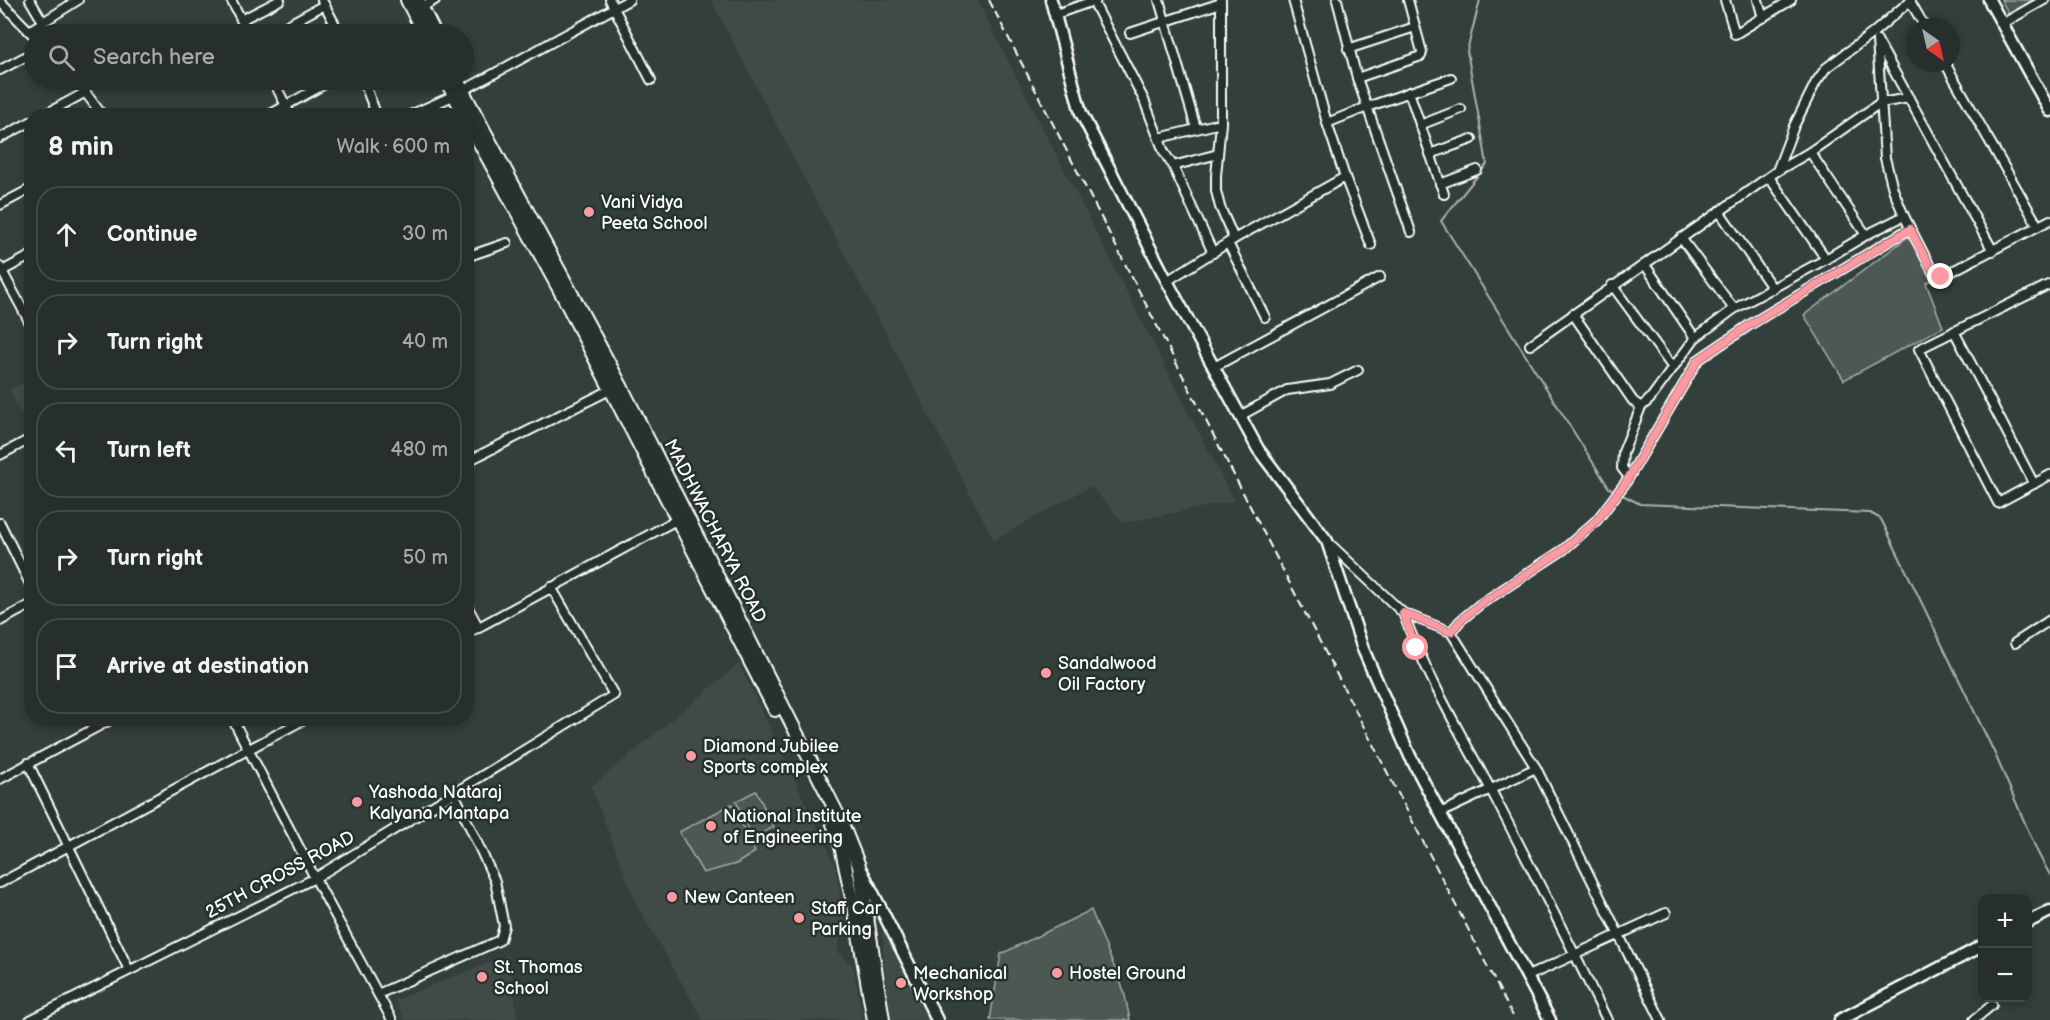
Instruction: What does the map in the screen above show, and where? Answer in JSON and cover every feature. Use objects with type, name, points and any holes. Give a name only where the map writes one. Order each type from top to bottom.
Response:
[{"type":"main road","points":[[407,0],[419,24]]},
{"type":"main road","points":[[420,3],[430,24]]},
{"type":"main road","name":"MADHWACHARYA ROAD","points":[[458,90],[463,108]]},
{"type":"main road","name":"MADHWACHARYA ROAD","points":[[459,90],[468,108]]},
{"type":"main road","name":"MADHWACHARYA ROAD","points":[[474,119],[840,819],[859,866],[883,1020]]},
{"type":"main road","name":"MADHWACHARYA ROAD","points":[[474,131],[616,388]]},
{"type":"main road","name":"MADHWACHARYA ROAD","points":[[682,517],[836,830],[874,1020]]},
{"type":"street","points":[[30,0],[43,22],[78,0]]},
{"type":"street","points":[[231,0],[244,24]]},
{"type":"street","points":[[242,20],[280,0]]},
{"type":"street","points":[[420,3],[435,0]]},
{"type":"street","points":[[610,0],[651,80]]},
{"type":"street","points":[[474,81],[630,0]]},
{"type":"street","points":[[1051,0],[1081,113],[1167,281],[1258,449],[1327,541],[1403,613],[1451,632],[1536,768],[1661,1020]]},
{"type":"street","points":[[1056,14],[1094,0],[1144,100],[1159,138],[1213,253]]},
{"type":"street","points":[[1159,0],[1196,128]]},
{"type":"street","points":[[1293,0],[1344,177],[1371,245]]},
{"type":"street","points":[[1336,0],[1357,78],[1411,232]]},
{"type":"street","points":[[1357,78],[1421,56],[1422,52],[1408,0]]},
{"type":"street","points":[[1725,0],[1735,34],[1791,0]]},
{"type":"street","points":[[1758,0],[1763,18]]},
{"type":"street","points":[[1989,0],[2050,111]]},
{"type":"street","points":[[2002,24],[2044,0]]},
{"type":"street","points":[[1130,33],[1221,1],[1221,123],[1216,191],[1231,241],[1265,317]]},
{"type":"street","points":[[1777,171],[1794,126],[1816,82],[1826,68],[1875,37],[1911,1],[1920,18]]},
{"type":"street","points":[[0,2],[24,26]]},
{"type":"street","points":[[287,24],[323,2],[334,24]]},
{"type":"street","points":[[1348,48],[1415,27]]},
{"type":"street","points":[[1875,37],[1993,251]]},
{"type":"street","points":[[1875,37],[1885,158],[1893,189],[1904,216],[1936,276],[1941,277],[2050,220]]},
{"type":"street","points":[[0,70],[24,57]]},
{"type":"street","points":[[1950,72],[2038,226]]},
{"type":"street","points":[[1327,123],[1451,78]]},
{"type":"street","points":[[278,90],[286,106]]},
{"type":"street","points":[[282,108],[314,90]]},
{"type":"street","points":[[367,90],[374,108]]},
{"type":"street","points":[[423,108],[456,90]]},
{"type":"street","points":[[57,108],[86,92],[97,108]]},
{"type":"street","points":[[1409,92],[1444,194]]},
{"type":"street","points":[[1530,345],[1719,211],[1880,103],[1910,98]]},
{"type":"street","points":[[1420,125],[1461,109]]},
{"type":"street","points":[[1159,138],[1221,123]]},
{"type":"street","points":[[0,138],[24,125]]},
{"type":"street","points":[[1430,154],[1472,139]]},
{"type":"street","points":[[1810,152],[1866,235]]},
{"type":"street","points":[[1173,166],[1218,154]]},
{"type":"street","points":[[1440,184],[1476,170]]},
{"type":"street","points":[[1167,281],[1231,241],[1344,177]]},
{"type":"street","points":[[1769,177],[1826,260]]},
{"type":"street","points":[[0,205],[24,192]]},
{"type":"street","points":[[1719,211],[1773,289]]},
{"type":"street","points":[[1627,479],[1622,468],[1623,452],[1641,407],[1650,399],[1695,338],[1734,309],[1904,216]]},
{"type":"street","points":[[1451,632],[1479,605],[1563,550],[1597,520],[1627,479],[1698,360],[1751,324],[1910,229]]},
{"type":"street","points":[[1681,238],[1734,309]]},
{"type":"street","points":[[474,254],[507,243]]},
{"type":"street","points":[[24,259],[1,269],[24,312]]},
{"type":"street","points":[[1645,265],[1695,338]]},
{"type":"street","points":[[1215,367],[1380,277]]},
{"type":"street","points":[[2050,284],[1919,349],[1998,503],[2050,475]]},
{"type":"street","points":[[1612,285],[1673,368]]},
{"type":"street","points":[[1573,314],[1633,401],[1641,407]]},
{"type":"street","points":[[1954,331],[2034,484]]},
{"type":"street","points":[[1240,416],[1287,390],[1330,384],[1358,370]]},
{"type":"street","points":[[474,458],[616,388]]},
{"type":"street","points":[[0,455],[24,442]]},
{"type":"street","points":[[474,630],[682,517]]},
{"type":"street","points":[[0,523],[24,572]]},
{"type":"street","points":[[1327,541],[1363,649],[1410,756],[1550,1020]]},
{"type":"street","name":"25TH CROSS ROAD","points":[[30,1020],[315,878],[614,695],[551,587]]},
{"type":"street","points":[[0,621],[24,608]]},
{"type":"street","points":[[1403,613],[1420,657],[1490,788],[1607,1020]]},
{"type":"street","points":[[474,619],[479,628]]},
{"type":"street","points":[[2015,643],[2050,620]]},
{"type":"street","points":[[0,779],[91,726]]},
{"type":"street","points":[[236,726],[392,1020]]},
{"type":"street","points":[[0,883],[293,726]]},
{"type":"street","points":[[28,764],[129,970]]},
{"type":"street","points":[[1440,813],[1536,768]]},
{"type":"street","points":[[378,994],[500,940],[504,926],[495,881],[454,793]]},
{"type":"street","points":[[841,846],[859,866],[937,1020]]},
{"type":"street","points":[[2032,920],[2050,911]]},
{"type":"street","points":[[1528,976],[1666,913]]},
{"type":"street","points":[[1840,1020],[1979,948]]},
{"type":"street","points":[[1974,1020],[1992,1005]]},
{"type":"shaded area","points":[[711,0],[977,0],[1234,501],[1123,523],[1091,486],[994,540]]},
{"type":"shaded area","points":[[2001,0],[2034,0],[2009,14]]},
{"type":"shaded area","points":[[1908,237],[1934,279],[1926,283],[1943,327],[1844,380],[1804,315]]},
{"type":"shaded area","points":[[24,382],[24,419],[9,390]]},
{"type":"shaded area","name":"National Institute of Engineering","points":[[739,664],[835,865],[847,933],[839,940],[838,952],[853,966],[863,1020],[703,1020],[637,905],[591,787]]},
{"type":"shaded area","points":[[756,791],[774,827],[753,838],[736,801]]},
{"type":"shaded area","points":[[732,804],[755,852],[736,864],[703,873],[679,832]]},
{"type":"shaded area","name":"Hostel Ground","points":[[1091,910],[1124,991],[1130,1020],[990,1020],[1001,954]]},
{"type":"shaded area","name":"Mechanical Workshop","points":[[882,927],[932,1020],[891,1020]]},
{"type":"shaded area","name":"St. Thomas School","points":[[508,955],[518,1020],[405,1020],[395,1000]]},
{"type":"waterway","points":[[1480,0],[1467,51],[1487,164],[1441,221],[1609,488],[1640,504],[1870,513],[1881,519],[1995,754],[2038,853],[2050,875]]},
{"type":"railway","points":[[989,0],[1515,1020]]},
{"type":"place","name":"Vani Vidya Peeta School","points":[[589,212]]},
{"type":"place","name":"Sandalwood Oil Factory","points":[[1046,673]]},
{"type":"place","name":"Diamond Jubilee Sports complex","points":[[691,756]]},
{"type":"place","name":"Yashoda Nataraj Kalyana Mantapa","points":[[357,802]]},
{"type":"place","name":"National Institute of Engineering","points":[[711,826]]},
{"type":"place","name":"New Canteen","points":[[672,897]]},
{"type":"place","name":"Staff Car Parking","points":[[799,918]]},
{"type":"place","name":"Hostel Ground","points":[[1057,973]]},
{"type":"place","name":"St. Thomas School","points":[[482,977]]},
{"type":"place","name":"Mechanical Workshop","points":[[901,983]]},
{"type":"route","points":[[1416,648],[1403,613],[1451,632],[1479,605],[1563,550],[1597,520],[1626,482],[1698,360],[1751,324],[1910,229],[1934,274],[1941,277]]}]
